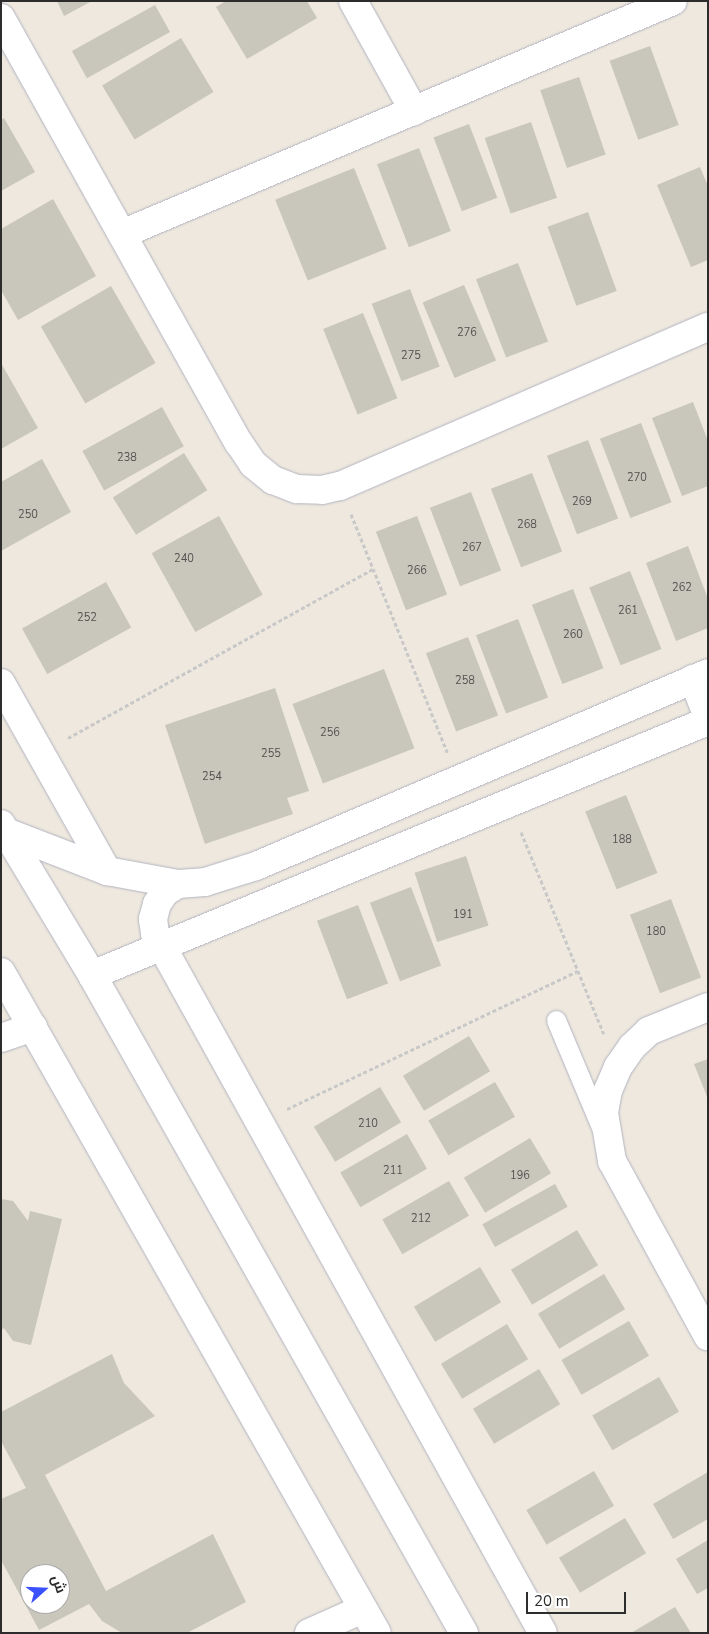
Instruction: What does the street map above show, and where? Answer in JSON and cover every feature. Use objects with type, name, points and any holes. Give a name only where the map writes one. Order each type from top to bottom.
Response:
[{"type":"street","points":[[353,1],[414,111]]},
{"type":"street","points":[[122,234],[673,1]]},
{"type":"street","points":[[1,18],[253,464],[273,480],[297,489],[322,490],[340,486],[708,327]]},
{"type":"street","points":[[4,828],[108,871],[178,884],[205,882],[256,866],[700,676],[708,717]]},
{"type":"street","points":[[1,684],[108,871]]},
{"type":"street","points":[[92,975],[162,948],[708,721]]},
{"type":"street","points":[[4,828],[92,975],[464,1633]]},
{"type":"street","points":[[178,884],[165,892],[157,904],[154,927],[162,948],[544,1633]]},
{"type":"street","points":[[1,972],[377,1633]]},
{"type":"street","points":[[705,1325],[612,1161],[606,1138],[604,1113],[608,1090],[618,1067],[632,1047],[649,1031],[708,1007]]},
{"type":"street","points":[[1,1038],[33,1027]]},
{"type":"street","points":[[309,1633],[363,1609]]},
{"type":"lane","points":[[556,1020],[606,1138]]},
{"type":"path","points":[[340,486],[458,781]]},
{"type":"path","points":[[41,753],[373,569]]},
{"type":"path","points":[[510,803],[618,1067]]},
{"type":"path","points":[[259,1122],[578,971]]},
{"type":"building","points":[[57,1],[92,1],[64,16]]},
{"type":"building","points":[[226,1],[307,1],[317,18],[247,59],[216,7]]},
{"type":"building","points":[[155,5],[170,32],[87,78],[72,51]]},
{"type":"building","points":[[181,38],[213,92],[135,139],[102,85]]},
{"type":"building","points":[[650,46],[679,125],[638,140],[610,61]]},
{"type":"building","points":[[579,77],[606,155],[567,168],[540,90]]},
{"type":"building","points":[[4,118],[35,172],[1,191],[1,120]]},
{"type":"building","points":[[531,122],[557,198],[511,214],[485,138]]},
{"type":"building","points":[[469,124],[497,198],[462,211],[434,138]]},
{"type":"building","points":[[419,148],[451,231],[409,247],[377,164]]},
{"type":"building","points":[[700,167],[708,186],[708,260],[691,267],[657,185]]},
{"type":"building","points":[[354,168],[387,249],[308,281],[275,200]]},
{"type":"building","points":[[53,199],[96,276],[18,320],[1,290],[1,229]]},
{"type":"building","points":[[588,212],[617,291],[576,306],[548,227]]},
{"type":"building","points":[[518,263],[548,341],[506,358],[476,279]]},
{"type":"building","points":[[464,285],[496,360],[455,378],[423,303]]},
{"type":"building","points":[[111,286],[156,363],[85,404],[41,326]]},
{"type":"building","points":[[410,289],[440,366],[401,381],[372,304]]},
{"type":"building","points":[[363,313],[397,398],[358,414],[323,329]]},
{"type":"building","points":[[1,363],[38,428],[1,449]]},
{"type":"building","points":[[693,402],[708,441],[708,486],[682,496],[652,418]]},
{"type":"building","points":[[162,407],[184,446],[104,490],[82,451]]},
{"type":"building","points":[[641,423],[671,502],[630,518],[600,439]]},
{"type":"building","points":[[588,440],[618,518],[577,534],[547,456]]},
{"type":"building","points":[[184,453],[207,490],[136,535],[113,498]]},
{"type":"building","points":[[42,459],[71,512],[1,551],[1,482]]},
{"type":"building","points":[[532,473],[562,551],[521,567],[491,489]]},
{"type":"building","points":[[471,492],[501,570],[460,586],[430,508]]},
{"type":"building","points":[[219,516],[263,595],[195,632],[152,553]]},
{"type":"building","points":[[417,516],[447,594],[406,610],[376,532]]},
{"type":"building","points":[[688,546],[708,599],[708,628],[676,641],[646,563]]},
{"type":"building","points":[[630,571],[661,649],[621,665],[589,587]]},
{"type":"building","points":[[106,582],[131,627],[47,674],[22,629]]},
{"type":"building","points":[[573,589],[603,668],[562,684],[532,605]]},
{"type":"building","points":[[518,619],[548,697],[506,714],[476,635]]},
{"type":"building","points":[[468,637],[498,715],[456,732],[426,653]]},
{"type":"building","points":[[384,669],[414,748],[323,783],[293,704]]},
{"type":"building","points":[[275,688],[309,791],[287,798],[293,814],[205,844],[165,725]]},
{"type":"building","points":[[626,795],[657,873],[617,889],[585,811]]},
{"type":"building","points":[[466,856],[489,925],[437,942],[415,873]]},
{"type":"building","points":[[411,887],[441,965],[400,981],[370,903]]},
{"type":"building","points":[[671,899],[701,977],[660,993],[630,915]]},
{"type":"building","points":[[358,905],[388,983],[347,999],[317,921]]},
{"type":"building","points":[[469,1036],[490,1071],[424,1111],[403,1076]]},
{"type":"building","points":[[708,1059],[708,1099],[694,1064]]},
{"type":"building","points":[[495,1082],[515,1117],[448,1155],[428,1120]]},
{"type":"building","points":[[380,1087],[401,1122],[335,1162],[314,1127]]},
{"type":"building","points":[[407,1134],[427,1169],[360,1207],[340,1172]]},
{"type":"building","points":[[530,1138],[551,1173],[485,1213],[464,1178]]},
{"type":"building","points":[[449,1181],[469,1216],[402,1254],[382,1220]]},
{"type":"building","points":[[555,1184],[568,1207],[495,1247],[482,1224]]},
{"type":"building","points":[[1,1199],[13,1201],[28,1221],[30,1211],[62,1219],[31,1345],[13,1341],[4,1328],[1,1330]]},
{"type":"building","points":[[577,1230],[598,1265],[532,1305],[511,1270]]},
{"type":"building","points":[[480,1267],[501,1302],[435,1342],[414,1307]]},
{"type":"building","points":[[604,1274],[625,1309],[559,1349],[538,1314]]},
{"type":"building","points":[[629,1321],[649,1356],[581,1395],[561,1360]]},
{"type":"building","points":[[507,1324],[528,1359],[462,1399],[441,1364]]},
{"type":"building","points":[[112,1354],[124,1383],[155,1416],[45,1475],[106,1591],[213,1534],[246,1602],[187,1633],[122,1633],[102,1621],[89,1604],[70,1614],[70,1564],[20,1564],[20,1595],[1,1560],[1,1499],[26,1488],[1,1441],[1,1412]]},
{"type":"building","points":[[539,1369],[560,1404],[494,1444],[473,1409]]},
{"type":"building","points":[[659,1377],[679,1412],[612,1450],[592,1416]]},
{"type":"building","points":[[594,1471],[614,1506],[546,1545],[526,1510]]},
{"type":"building","points":[[708,1472],[708,1519],[673,1539],[653,1504]]},
{"type":"building","points":[[625,1518],[646,1553],[580,1593],[559,1558]]},
{"type":"building","points":[[708,1540],[708,1588],[697,1594],[676,1559]]},
{"type":"building","points":[[675,1607],[691,1633],[631,1633]]},
{"type":"building","points":[[30,1614],[70,1614],[39,1630]]}]
